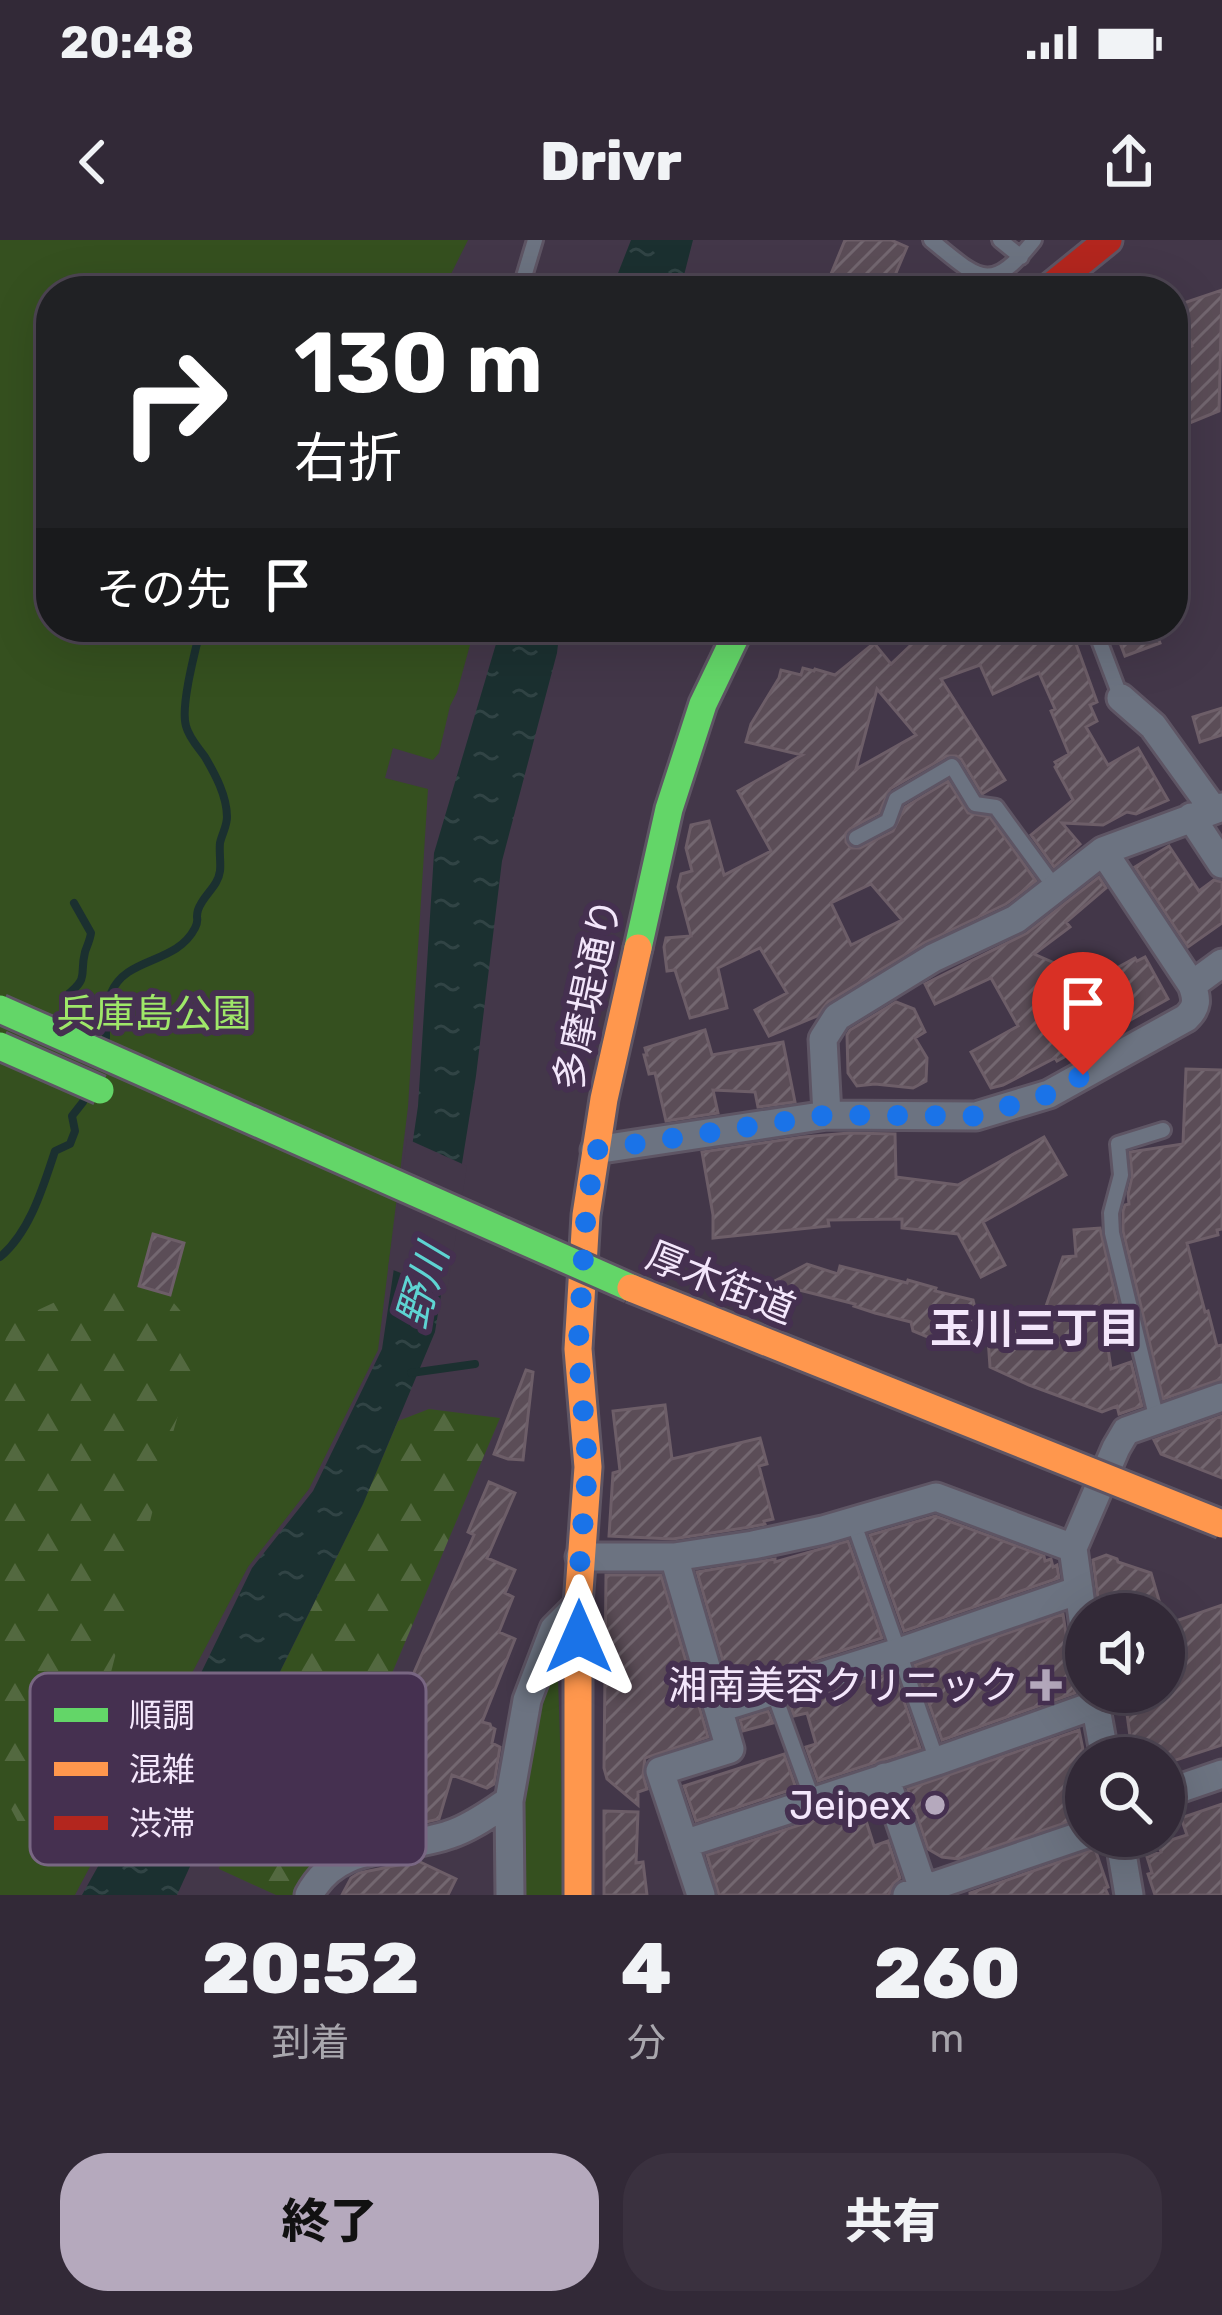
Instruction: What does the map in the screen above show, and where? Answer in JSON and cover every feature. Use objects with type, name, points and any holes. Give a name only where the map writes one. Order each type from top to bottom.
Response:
[{"type":"main road","points":[[1064,276],[1108,240]]},
{"type":"main road","name":"多摩堤通り","points":[[578,1895],[578,1604],[588,1467],[578,1349],[586,1215],[595,1150],[678,773],[733,642]]},
{"type":"main road","name":"厚木街道","points":[[0,1009],[673,1306],[1222,1524]]},
{"type":"main road","points":[[0,1046],[128,1102]]},
{"type":"main road","name":"厚木街道","points":[[556,1288],[598,1305]]},
{"type":"main road","points":[[1065,1493],[1125,1517]]},
{"type":"street","points":[[1121,698],[1153,726],[1209,811],[1222,864]]},
{"type":"street","points":[[827,1115],[823,1040],[837,1017],[933,958],[1016,919],[1103,851],[1209,811]]},
{"type":"street","points":[[595,1150],[827,1115],[976,1116],[1049,1094],[1186,1018],[1197,1000],[1192,985],[1103,851]]},
{"type":"street","points":[[1192,985],[1222,963]]},
{"type":"street","points":[[1079,1593],[1073,1548],[1126,1431],[1222,1397]]},
{"type":"street","points":[[580,1557],[674,1557],[753,1545],[937,1497],[1073,1548]]},
{"type":"street","points":[[674,1557],[730,1749],[660,1772],[701,1895]]},
{"type":"street","points":[[719,1708],[1079,1590]]},
{"type":"street","points":[[510,1895],[509,1802],[527,1700],[554,1629],[578,1604]]},
{"type":"street","points":[[684,1844],[937,1761],[1065,1710]]},
{"type":"street","points":[[1185,1787],[1222,1774]]},
{"type":"street","points":[[885,1777],[915,1892],[1065,1841]]},
{"type":"street","points":[[426,1840],[450,1835],[509,1802]]},
{"type":"street","points":[[1123,1857],[1129,1895]]},
{"type":"street","points":[[309,1895],[332,1865]]},
{"type":"lane","points":[[524,276],[535,240]]},
{"type":"lane","points":[[931,240],[971,273],[984,276],[998,275],[1031,241]]},
{"type":"lane","points":[[1000,240],[1021,256]]},
{"type":"lane","points":[[1100,642],[1121,698]]},
{"type":"lane","points":[[856,838],[888,821],[896,799],[952,766],[975,804],[996,807],[1056,889]]},
{"type":"lane","points":[[1157,1420],[1112,1233],[1112,1214],[1121,1175],[1118,1144],[1163,1130]]},
{"type":"lane","points":[[853,1521],[937,1761]]},
{"type":"lane","points":[[773,1691],[813,1801]]},
{"type":"green space","name":"兵庫島公園","points":[[0,240],[468,240],[450,276],[36,276],[36,642],[471,642],[439,753],[433,760],[393,748],[385,778],[428,789],[408,1107],[378,1350],[309,1489],[248,1567],[192,1673],[30,1673],[30,1865],[91,1865],[75,1895],[0,1895]]},
{"type":"green space","points":[[107,1278],[172,1301],[191,1323],[199,1343],[111,1673],[30,1673],[28,1831],[19,1824],[0,1788],[0,1359],[10,1323]]},
{"type":"green space","points":[[429,1409],[500,1418],[392,1673],[279,1673],[360,1510],[398,1421]]},
{"type":"green space","points":[[557,1647],[565,1895],[518,1895],[517,1820],[528,1726]]},
{"type":"green space","points":[[220,1865],[322,1865],[293,1895],[276,1895],[219,1869]]},
{"type":"water","points":[[631,240],[693,240],[684,276],[617,276]]},
{"type":"water","name":"野川","points":[[497,642],[558,642],[502,861],[476,1076],[435,1332],[363,1504],[279,1673],[201,1673],[252,1568],[313,1491],[382,1349],[418,1106],[434,853]]},
{"type":"water","name":"野川","points":[[99,1865],[191,1865],[177,1895],[82,1895]]},
{"type":"pier","points":[[407,1139],[467,1166],[447,1291],[388,1268]]},
{"type":"building","points":[[845,240],[891,240],[907,247],[896,273],[903,276],[830,276]]},
{"type":"building","points":[[1222,290],[1219,411],[1188,424],[1188,348],[1192,346],[1188,302]]},
{"type":"building","points":[[914,642],[1075,642],[1097,702],[1090,705],[1097,721],[1086,727],[1108,765],[1138,748],[1168,800],[1103,825],[1062,823],[1080,844],[1054,867],[1031,835],[1073,800],[1055,767],[1055,762],[1069,754],[1039,673],[993,694],[980,665],[941,679],[1005,780],[982,794],[961,759],[947,756],[890,789],[879,813],[850,829],[846,842],[860,848],[893,831],[905,807],[948,781],[968,813],[990,817],[1036,881],[1006,904],[924,943],[828,1002],[817,1016],[769,1036],[755,1010],[787,993],[760,948],[718,968],[727,1008],[690,1018],[675,970],[667,971],[664,947],[666,938],[691,936],[678,887],[681,874],[692,871],[686,848],[691,825],[709,821],[724,875],[771,851],[738,791],[802,755],[746,742],[751,724],[781,670],[801,675],[803,668],[815,669],[835,675],[874,643],[891,664]],"holes":[[[877,689],[916,735],[856,769]],[[871,884],[902,920],[851,945],[831,903]]]},
{"type":"building","points":[[1120,642],[1160,642],[1160,643],[1125,656]]},
{"type":"building","points":[[1222,708],[1222,735],[1200,742],[1193,717]]},
{"type":"building","points":[[1169,846],[1199,891],[1214,880],[1222,882],[1222,923],[1188,947],[1135,867]]},
{"type":"building","points":[[1099,877],[1106,888],[1066,922],[1070,927],[1034,954],[1061,966],[1075,991],[1145,957],[1168,999],[1057,1061],[991,1088],[971,1052],[1018,1026],[991,978],[935,1004],[925,984],[1027,933]]},
{"type":"building","points":[[896,1002],[914,1009],[925,1032],[915,1038],[927,1058],[926,1081],[913,1088],[857,1086],[848,1073],[847,1035]]},
{"type":"building","points":[[705,1030],[712,1055],[783,1042],[795,1102],[758,1107],[755,1092],[713,1090],[718,1113],[666,1121],[645,1048]]},
{"type":"building","points":[[1186,1069],[1222,1070],[1222,1229],[1217,1230],[1218,1235],[1187,1243],[1205,1312],[1217,1346],[1222,1345],[1222,1379],[1163,1399],[1123,1231],[1123,1211],[1129,1204],[1130,1152],[1183,1144]]},
{"type":"building","points":[[849,1133],[895,1134],[896,1177],[958,1185],[1044,1137],[1066,1175],[983,1222],[1005,1265],[981,1277],[958,1234],[902,1228],[902,1219],[828,1220],[829,1226],[713,1238],[702,1152]]},
{"type":"building","points":[[1100,1228],[1119,1311],[1103,1313],[1111,1369],[1131,1362],[1142,1406],[1119,1414],[1117,1406],[1102,1412],[990,1367],[988,1338],[954,1348],[913,1331],[911,1322],[771,1283],[807,1264],[838,1274],[840,1266],[973,1300],[978,1320],[1053,1341],[1045,1309],[1063,1257],[1076,1256],[1074,1230]]},
{"type":"building","points":[[153,1234],[184,1243],[170,1295],[139,1286]]},
{"type":"building","points":[[526,1370],[533,1372],[523,1460],[508,1459],[494,1454]]},
{"type":"building","points":[[665,1405],[672,1459],[760,1438],[767,1464],[759,1466],[773,1519],[673,1539],[609,1536],[613,1473],[620,1471],[613,1411]]},
{"type":"building","points":[[1222,1416],[1222,1478],[1161,1454],[1154,1440]]},
{"type":"building","points":[[489,1482],[515,1493],[487,1558],[515,1570],[505,1593],[513,1597],[499,1632],[515,1639],[482,1722],[495,1729],[492,1743],[500,1747],[494,1784],[487,1788],[452,1775],[439,1819],[426,1822],[426,1673],[414,1673],[474,1535],[468,1532]]},
{"type":"building","points":[[935,1516],[1044,1556],[1045,1561],[1051,1559],[1059,1578],[904,1631],[870,1535]]},
{"type":"building","points":[[848,1541],[882,1638],[730,1686],[697,1572],[775,1562]]},
{"type":"building","points":[[1106,1555],[1151,1573],[1157,1593],[1097,1593],[1093,1560]]},
{"type":"building","points":[[606,1575],[661,1575],[708,1737],[645,1758],[647,1789],[638,1792],[638,1805],[607,1779],[604,1768]]},
{"type":"building","points":[[1222,1605],[1222,1745],[1185,1757],[1185,1737],[1130,1737],[1127,1713],[1185,1713],[1185,1618]]},
{"type":"building","points":[[1063,1614],[1065,1697],[942,1740],[915,1665]]},
{"type":"building","points":[[894,1672],[920,1748],[818,1781],[806,1747],[816,1744],[807,1713],[794,1716],[790,1705]]},
{"type":"building","points":[[768,1711],[773,1723],[743,1731],[740,1720]]},
{"type":"building","points":[[1079,1730],[1080,1737],[1065,1737],[1065,1823],[958,1859],[942,1857],[928,1849],[908,1789]]},
{"type":"building","points":[[784,1754],[796,1788],[696,1821],[684,1786]]},
{"type":"building","points":[[1222,1804],[1222,1895],[1155,1895],[1147,1857],[1185,1857],[1185,1817]]},
{"type":"building","points":[[861,1805],[874,1846],[888,1841],[900,1878],[889,1895],[719,1895],[707,1855]]},
{"type":"building","points":[[604,1811],[638,1812],[636,1863],[643,1862],[647,1895],[604,1895]]},
{"type":"building","points":[[1072,1857],[1098,1857],[1108,1887],[1108,1895],[970,1893]]},
{"type":"building","points":[[426,1865],[456,1879],[448,1895],[342,1895],[359,1873]]},
{"type":"waterway","points":[[106,1038],[108,1004],[118,981],[187,940],[220,871],[225,801],[213,771],[189,734],[185,717],[197,642]]},
{"type":"waterway","points":[[69,1017],[66,996],[81,980],[91,933],[74,903]]},
{"type":"waterway","points":[[0,1257],[27,1222],[55,1151],[70,1144],[75,1131],[72,1116],[83,1102]]},
{"type":"waterway","points":[[411,1373],[475,1364]]},
{"type":"traffic: fast","points":[[638,948],[669,809],[703,704],[733,642]]},
{"type":"traffic: fast","points":[[0,1009],[631,1288]]},
{"type":"traffic: fast","points":[[0,1046],[100,1090]]},
{"type":"traffic: slow","points":[[578,1895],[578,1605],[588,1467],[578,1349],[586,1215],[604,1099],[638,948]]},
{"type":"traffic: slow","points":[[631,1288],[1222,1524]]},
{"type":"traffic: jam","points":[[1064,276],[1108,240]]},
{"type":"place","name":"湘南美容クリニック","points":[[1046,1685]]},
{"type":"place","name":"Jeipex","points":[[935,1805]]},
{"type":"district","name":"玉川三丁目","points":[[1035,1328]]},
{"type":"route","points":[[579,1637],[588,1467],[578,1349],[595,1150],[827,1115],[976,1116],[1049,1094],[1083,1075]]}]
